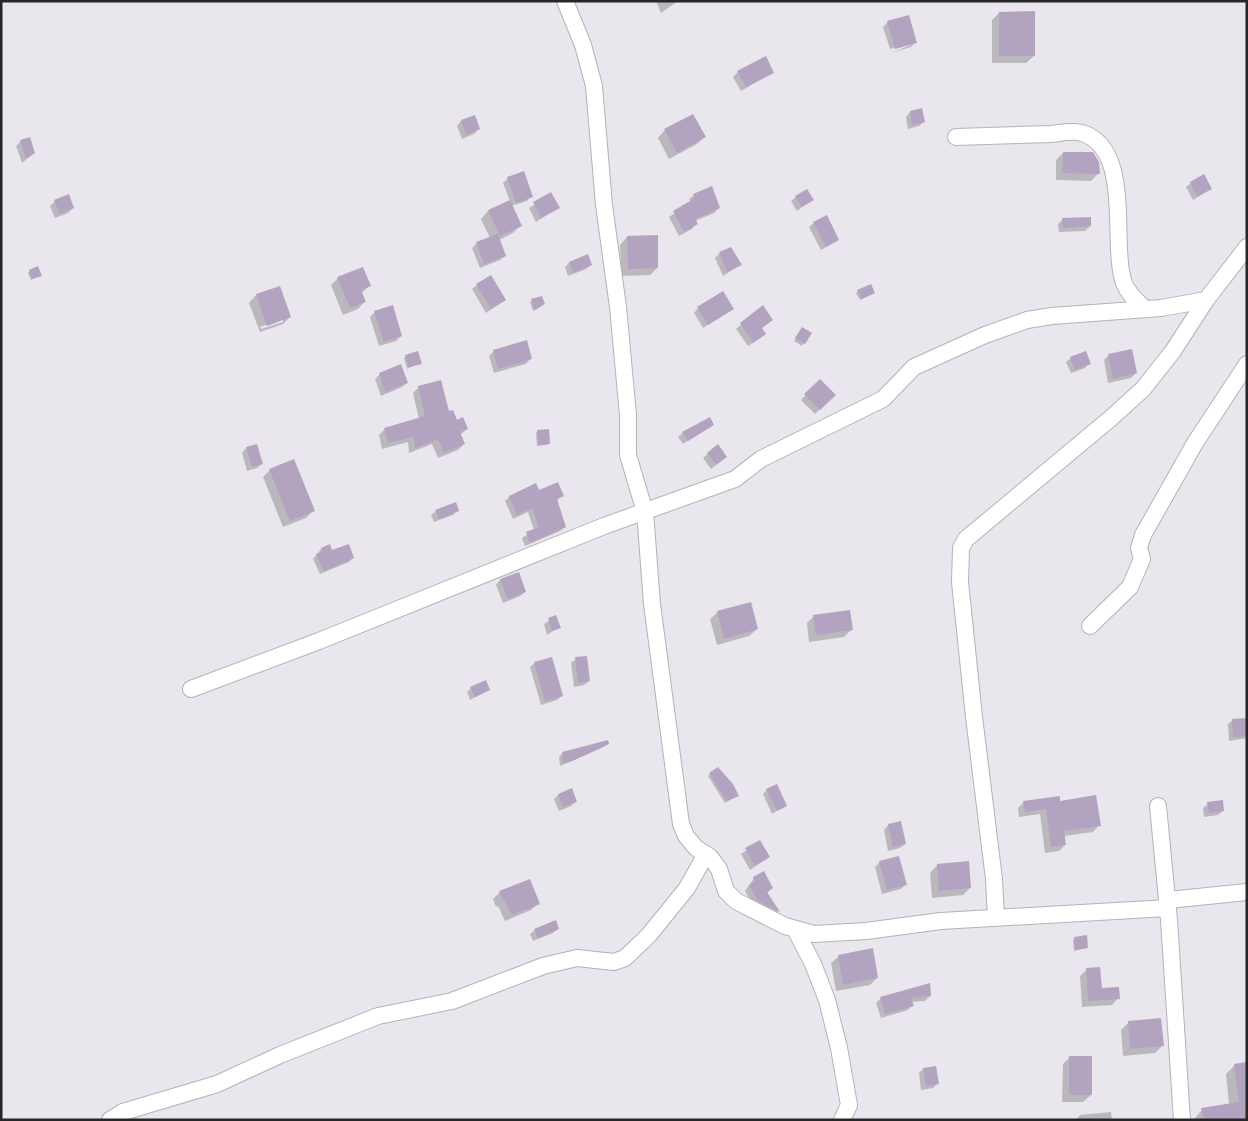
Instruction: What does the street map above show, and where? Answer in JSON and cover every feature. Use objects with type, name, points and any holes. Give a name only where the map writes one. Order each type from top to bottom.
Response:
[{"type":"street","points":[[565,1],[583,45],[594,86],[604,196],[624,366],[628,415],[628,455],[645,512],[652,604],[681,824],[686,836],[696,848],[706,854],[719,869],[726,891],[736,901],[785,926],[814,934],[866,931],[941,921],[1168,904],[1247,892]]},
{"type":"street","points":[[956,137],[1082,133],[1103,147],[1111,163],[1116,192],[1120,227],[1120,268],[1130,294],[1145,309]]},
{"type":"street","points":[[996,918],[994,879],[964,629],[960,582],[961,548],[966,539],[1111,418],[1142,389],[1173,351],[1206,300],[1247,247]]},
{"type":"street","points":[[191,689],[319,641],[604,526],[735,479],[761,460],[883,399],[914,367],[985,335],[1027,320],[1052,316],[1188,305],[1206,300]]},
{"type":"street","points":[[1090,626],[1130,587],[1142,559],[1139,548],[1143,535],[1195,443],[1247,364]]},
{"type":"street","points":[[1158,806],[1168,904],[1182,1120]]},
{"type":"street","points":[[110,1120],[123,1112],[217,1084],[280,1055],[378,1016],[452,1001],[543,966],[577,958],[614,962],[625,958],[649,934],[687,888],[706,854]]},
{"type":"street","points":[[795,929],[813,964],[823,991],[839,1048],[849,1104],[842,1120]]},
{"type":"building","points":[[1035,11],[1035,56],[999,56],[999,12]]},
{"type":"building","points":[[909,15],[917,43],[895,49],[887,21]]},
{"type":"building","points":[[766,56],[774,73],[746,87],[737,71]]},
{"type":"building","points":[[922,108],[925,122],[912,125],[910,111]]},
{"type":"building","points":[[693,114],[706,137],[677,153],[664,129]]},
{"type":"building","points":[[475,115],[480,129],[466,135],[461,120]]},
{"type":"building","points":[[30,137],[35,153],[26,159],[20,140]]},
{"type":"building","points":[[1063,152],[1093,152],[1099,162],[1100,174],[1062,173]]},
{"type":"building","points":[[524,171],[533,197],[516,203],[507,177]]},
{"type":"building","points":[[1204,174],[1212,189],[1197,197],[1190,182]]},
{"type":"building","points":[[712,186],[720,208],[695,219],[698,224],[684,232],[673,211],[695,198],[693,194]]},
{"type":"building","points":[[807,189],[814,200],[802,207],[795,196]]},
{"type":"building","points":[[551,192],[560,208],[541,218],[533,202]]},
{"type":"building","points":[[69,194],[74,208],[60,214],[54,200]]},
{"type":"building","points":[[510,200],[522,226],[500,236],[488,210]]},
{"type":"building","points":[[827,215],[839,240],[826,247],[813,222]]},
{"type":"building","points":[[1091,217],[1091,226],[1063,228],[1062,218]]},
{"type":"building","points":[[498,234],[506,256],[484,264],[476,242]]},
{"type":"building","points":[[658,235],[658,268],[628,269],[627,236]]},
{"type":"building","points":[[731,247],[742,265],[727,272],[719,252]]},
{"type":"building","points":[[588,254],[592,265],[573,273],[569,262]]},
{"type":"building","points":[[38,266],[42,276],[32,279],[29,270]]},
{"type":"building","points":[[363,267],[371,286],[361,290],[366,302],[350,308],[337,277]]},
{"type":"building","points":[[491,275],[506,300],[491,309],[476,284]]},
{"type":"building","points":[[871,284],[875,293],[862,299],[857,290]]},
{"type":"building","points":[[280,286],[291,317],[267,326],[256,294]]},
{"type":"building","points":[[723,291],[734,309],[708,325],[697,307]]},
{"type":"building","points":[[542,296],[545,304],[535,310],[531,299]]},
{"type":"building","points":[[393,305],[402,336],[384,342],[374,311]]},
{"type":"building","points":[[763,305],[773,320],[762,328],[766,334],[753,343],[740,323]]},
{"type":"building","points":[[802,327],[812,333],[805,344],[795,338]]},
{"type":"building","points":[[527,340],[532,359],[498,369],[493,350]]},
{"type":"building","points":[[1132,349],[1137,373],[1113,379],[1108,354]]},
{"type":"building","points":[[418,351],[422,364],[409,367],[405,355]]},
{"type":"building","points":[[1086,351],[1091,364],[1075,370],[1070,357]]},
{"type":"building","points":[[401,364],[408,383],[385,392],[379,373]]},
{"type":"building","points":[[820,379],[836,395],[820,410],[804,394]]},
{"type":"building","points":[[441,380],[449,411],[453,410],[457,420],[463,417],[468,429],[460,432],[465,444],[444,453],[438,439],[415,448],[414,437],[388,443],[384,428],[425,416],[418,386]]},
{"type":"building","points":[[710,417],[714,425],[688,441],[682,432]]},
{"type":"building","points":[[549,429],[550,444],[538,445],[537,430]]},
{"type":"building","points":[[257,444],[263,464],[252,467],[246,447]]},
{"type":"building","points":[[718,444],[727,457],[716,465],[707,453]]},
{"type":"building","points":[[294,459],[315,511],[290,521],[269,469]]},
{"type":"building","points":[[558,482],[564,496],[557,499],[566,527],[530,543],[526,532],[539,527],[532,508],[517,515],[509,496],[536,483],[539,490]]},
{"type":"building","points":[[456,502],[459,511],[439,519],[435,510]]},
{"type":"building","points":[[330,544],[332,550],[349,544],[354,558],[324,571],[316,554],[322,552],[321,548]]},
{"type":"building","points":[[519,572],[526,592],[508,599],[500,579]]},
{"type":"building","points":[[751,602],[758,629],[724,639],[717,611]]},
{"type":"building","points":[[850,610],[853,630],[816,635],[813,615]]},
{"type":"building","points":[[556,615],[561,628],[552,631],[548,618]]},
{"type":"building","points":[[587,656],[590,681],[578,683],[575,657]]},
{"type":"building","points":[[552,657],[563,696],[545,701],[534,662]]},
{"type":"building","points":[[486,680],[490,690],[475,697],[470,687]]},
{"type":"building","points":[[1247,718],[1247,736],[1233,737],[1232,719]]},
{"type":"building","points":[[608,740],[609,744],[570,762],[563,763],[562,752]]},
{"type":"building","points":[[718,767],[733,784],[739,796],[727,801],[709,773]]},
{"type":"building","points":[[777,784],[787,806],[777,811],[766,789]]},
{"type":"building","points":[[572,788],[577,802],[563,807],[558,794]]},
{"type":"building","points":[[1096,795],[1101,826],[1064,831],[1066,845],[1051,847],[1046,809],[1025,812],[1023,801],[1060,796],[1060,801]]},
{"type":"building","points":[[1223,800],[1224,811],[1209,813],[1207,802]]},
{"type":"building","points":[[901,821],[906,844],[893,847],[888,824]]},
{"type":"building","points":[[760,840],[770,857],[755,866],[745,848]]},
{"type":"building","points":[[899,856],[907,885],[887,890],[879,861]]},
{"type":"building","points":[[969,861],[971,888],[939,891],[937,864]]},
{"type":"building","points":[[764,871],[773,888],[767,892],[780,912],[758,901],[749,885],[755,882],[753,877]]},
{"type":"building","points":[[530,879],[540,904],[512,915],[499,891]]},
{"type":"building","points":[[556,920],[559,929],[538,938],[534,929]]},
{"type":"building","points":[[1087,935],[1088,948],[1075,950],[1074,937]]},
{"type":"building","points":[[873,948],[878,978],[843,985],[838,955]]},
{"type":"building","points":[[1100,967],[1102,988],[1119,987],[1120,999],[1088,1001],[1086,968]]},
{"type":"building","points":[[930,983],[931,996],[911,998],[914,1006],[885,1014],[880,997]]},
{"type":"building","points":[[1161,1018],[1164,1046],[1130,1049],[1128,1021]]},
{"type":"building","points":[[1069,1056],[1092,1056],[1092,1095],[1069,1095]]},
{"type":"building","points":[[1247,1062],[1247,1120],[1204,1120],[1201,1108],[1239,1102],[1234,1064]]},
{"type":"building","points":[[936,1066],[939,1084],[926,1086],[923,1068]]}]
